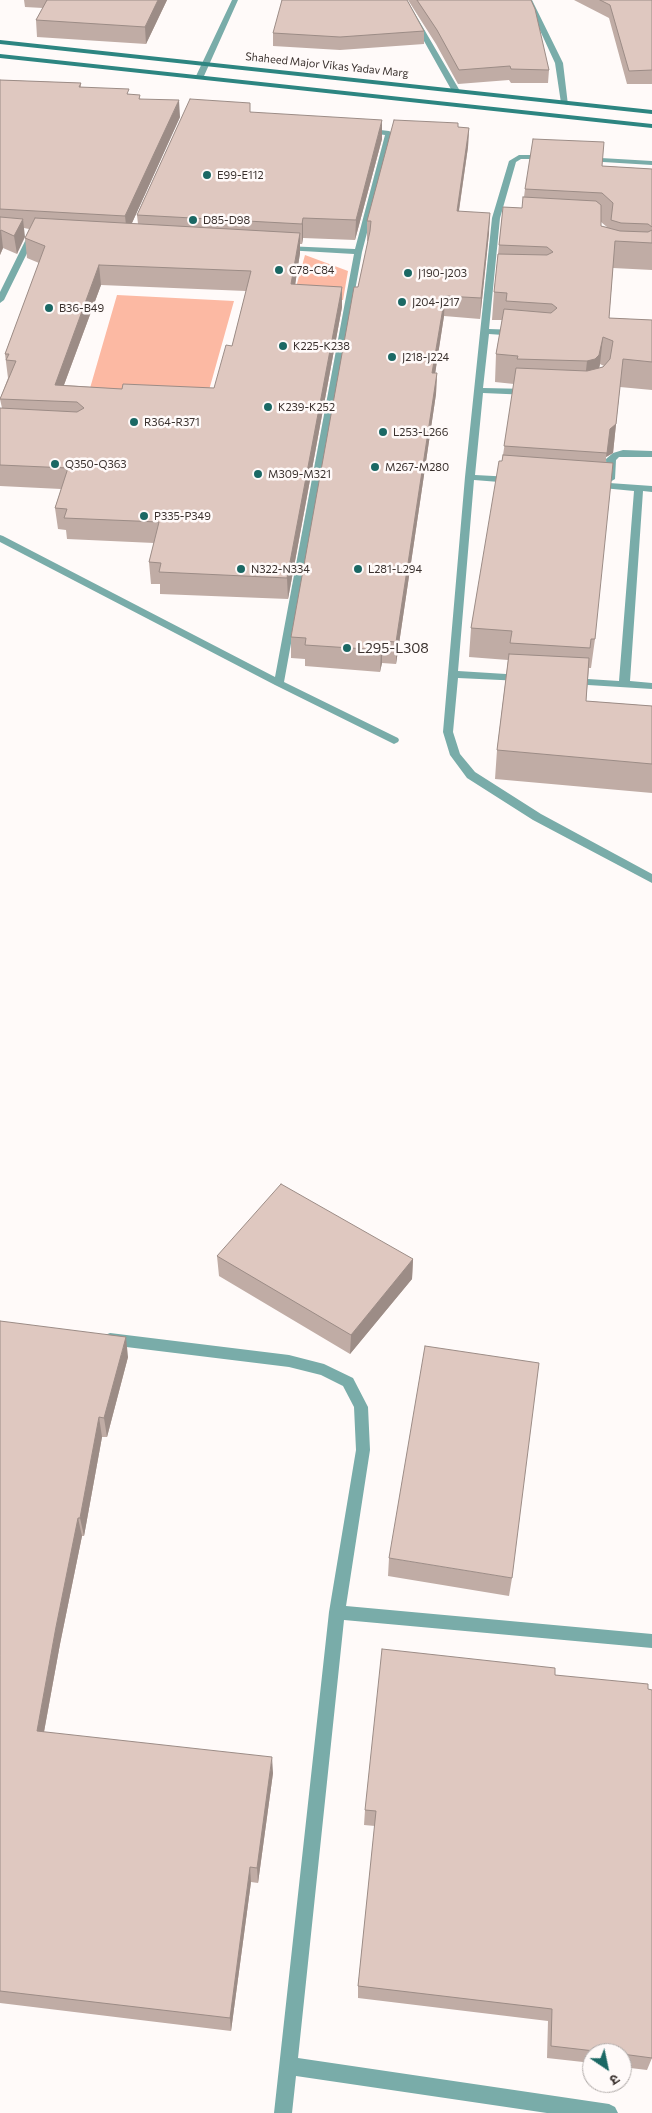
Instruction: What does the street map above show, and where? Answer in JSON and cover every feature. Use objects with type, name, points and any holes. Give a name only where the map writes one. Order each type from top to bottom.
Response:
[{"type":"main road","name":"Shaheed Major Vikas Yadav Marg","points":[[0,42],[652,112]]},
{"type":"main road","name":"Shaheed Major Vikas Yadav Marg","points":[[0,56],[652,126]]},
{"type":"street","points":[[200,76],[204,63],[235,0]]},
{"type":"street","points":[[404,0],[456,91]]},
{"type":"street","points":[[529,0],[559,63],[564,102]]},
{"type":"street","points":[[361,129],[398,134]]},
{"type":"street","points":[[279,683],[358,252],[389,133]]},
{"type":"street","points":[[558,158],[519,157],[514,161],[501,218],[495,276],[485,331],[470,477],[448,732],[455,755],[471,775],[537,818],[652,879]]},
{"type":"street","points":[[577,159],[652,163]]},
{"type":"street","points":[[0,300],[34,233]]},
{"type":"street","points":[[279,247],[358,252]]},
{"type":"street","points":[[485,331],[530,334]]},
{"type":"street","points":[[479,390],[535,393]]},
{"type":"street","points":[[610,486],[611,458],[624,453],[652,454]]},
{"type":"street","points":[[470,477],[526,481]]},
{"type":"street","points":[[582,484],[652,489]]},
{"type":"street","points":[[624,684],[639,488]]},
{"type":"street","points":[[0,538],[279,683],[394,740]]},
{"type":"street","points":[[453,674],[529,679]]},
{"type":"street","points":[[557,680],[652,686]]},
{"type":"street","points":[[96,1338],[289,1361],[324,1370],[348,1382],[361,1407],[362,1450],[337,1612],[283,2113]]},
{"type":"street","points":[[337,1612],[652,1641]]},
{"type":"street","points":[[288,2066],[609,2113]]},
{"type":"shaded area","points":[[305,255],[348,271],[343,300],[293,298]]},
{"type":"shaded area","points":[[117,295],[234,301],[204,408],[86,402]]},
{"type":"building","points":[[47,0],[158,0],[145,27],[36,20]]},
{"type":"building","points":[[282,0],[407,0],[424,31],[340,37],[273,33]]},
{"type":"building","points":[[417,0],[531,0],[535,9],[549,70],[511,69],[510,66],[459,70],[437,30]]},
{"type":"building","points":[[600,0],[652,0],[652,70],[629,71],[610,5]]},
{"type":"building","points":[[0,80],[81,83],[79,87],[129,89],[127,94],[140,95],[139,99],[179,100],[125,216],[0,209]]},
{"type":"building","points":[[190,99],[250,103],[250,112],[382,120],[356,220],[303,218],[302,224],[137,215]]},
{"type":"building","points":[[394,120],[458,123],[458,127],[469,128],[457,211],[490,213],[481,298],[445,296],[432,373],[437,373],[396,642],[382,641],[381,650],[305,645],[306,638],[291,637],[354,287],[358,287],[370,231],[371,221],[367,221]]},
{"type":"building","points":[[533,139],[604,142],[602,166],[652,169],[652,227],[648,224],[621,223],[611,220],[613,203],[602,193],[525,189]]},
{"type":"building","points":[[523,197],[596,201],[601,205],[601,226],[620,231],[648,232],[652,230],[652,243],[615,241],[609,318],[652,320],[652,362],[623,359],[616,424],[610,429],[607,453],[504,446],[516,368],[587,371],[603,367],[610,359],[613,341],[603,337],[599,355],[595,359],[587,361],[517,359],[518,356],[496,354],[504,309],[551,313],[557,308],[552,304],[506,301],[507,293],[494,292],[498,254],[547,255],[553,252],[547,247],[499,245],[503,207],[522,208]]},
{"type":"building","points":[[0,217],[23,219],[14,236],[0,231]]},
{"type":"building","points":[[35,218],[300,233],[291,284],[342,287],[287,578],[159,572],[161,563],[149,562],[159,522],[64,518],[67,509],[55,508],[68,468],[0,465],[0,408],[77,412],[84,408],[77,402],[0,399],[16,361],[6,360],[9,354],[5,354],[45,246],[25,238]],"holes":[[[99,265],[251,271],[232,346],[226,345],[214,388],[123,384],[122,389],[55,385]]]},
{"type":"building","points":[[503,455],[613,463],[595,639],[591,639],[590,648],[510,643],[512,631],[471,628],[499,461],[502,461]]},
{"type":"building","points":[[509,654],[589,658],[586,701],[652,706],[652,764],[497,750]]},
{"type":"building","points":[[281,1184],[413,1259],[351,1335],[217,1256]]},
{"type":"building","points":[[0,1321],[126,1337],[104,1418],[99,1417],[80,1518],[78,1518],[56,1627],[37,1731],[272,1757],[257,1868],[250,1867],[230,2018],[0,1991]]},
{"type":"building","points":[[425,1346],[539,1363],[512,1578],[389,1558]]},
{"type":"building","points":[[382,1649],[555,1668],[555,1675],[648,1684],[648,1689],[652,1690],[652,2058],[632,2055],[632,2043],[582,2043],[582,2050],[551,2046],[552,2009],[358,1986],[376,1811],[365,1810]]},
{"type":"place","name":"E99-E112","points":[[207,175]]},
{"type":"place","name":"D85-D98","points":[[193,220]]},
{"type":"place","name":"C78-C84","points":[[279,270]]},
{"type":"place","name":"J190-J203","points":[[408,273]]},
{"type":"place","name":"J204-J217","points":[[402,302]]},
{"type":"place","name":"B36-B49","points":[[49,308]]},
{"type":"place","name":"K225-K238","points":[[283,346]]},
{"type":"place","name":"J218-J224","points":[[392,357]]},
{"type":"place","name":"K239-K252","points":[[268,407]]},
{"type":"place","name":"R364-R371","points":[[134,422]]},
{"type":"place","name":"L253-L266","points":[[383,432]]},
{"type":"place","name":"Q350-Q363","points":[[55,464]]},
{"type":"place","name":"M267-M280","points":[[375,467]]},
{"type":"place","name":"M309-M321","points":[[258,474]]},
{"type":"place","name":"P335-P349","points":[[144,516]]},
{"type":"place","name":"N322-N334","points":[[241,569]]},
{"type":"place","name":"L281-L294","points":[[358,569]]},
{"type":"place","name":"L295-L308","points":[[347,648]]}]
